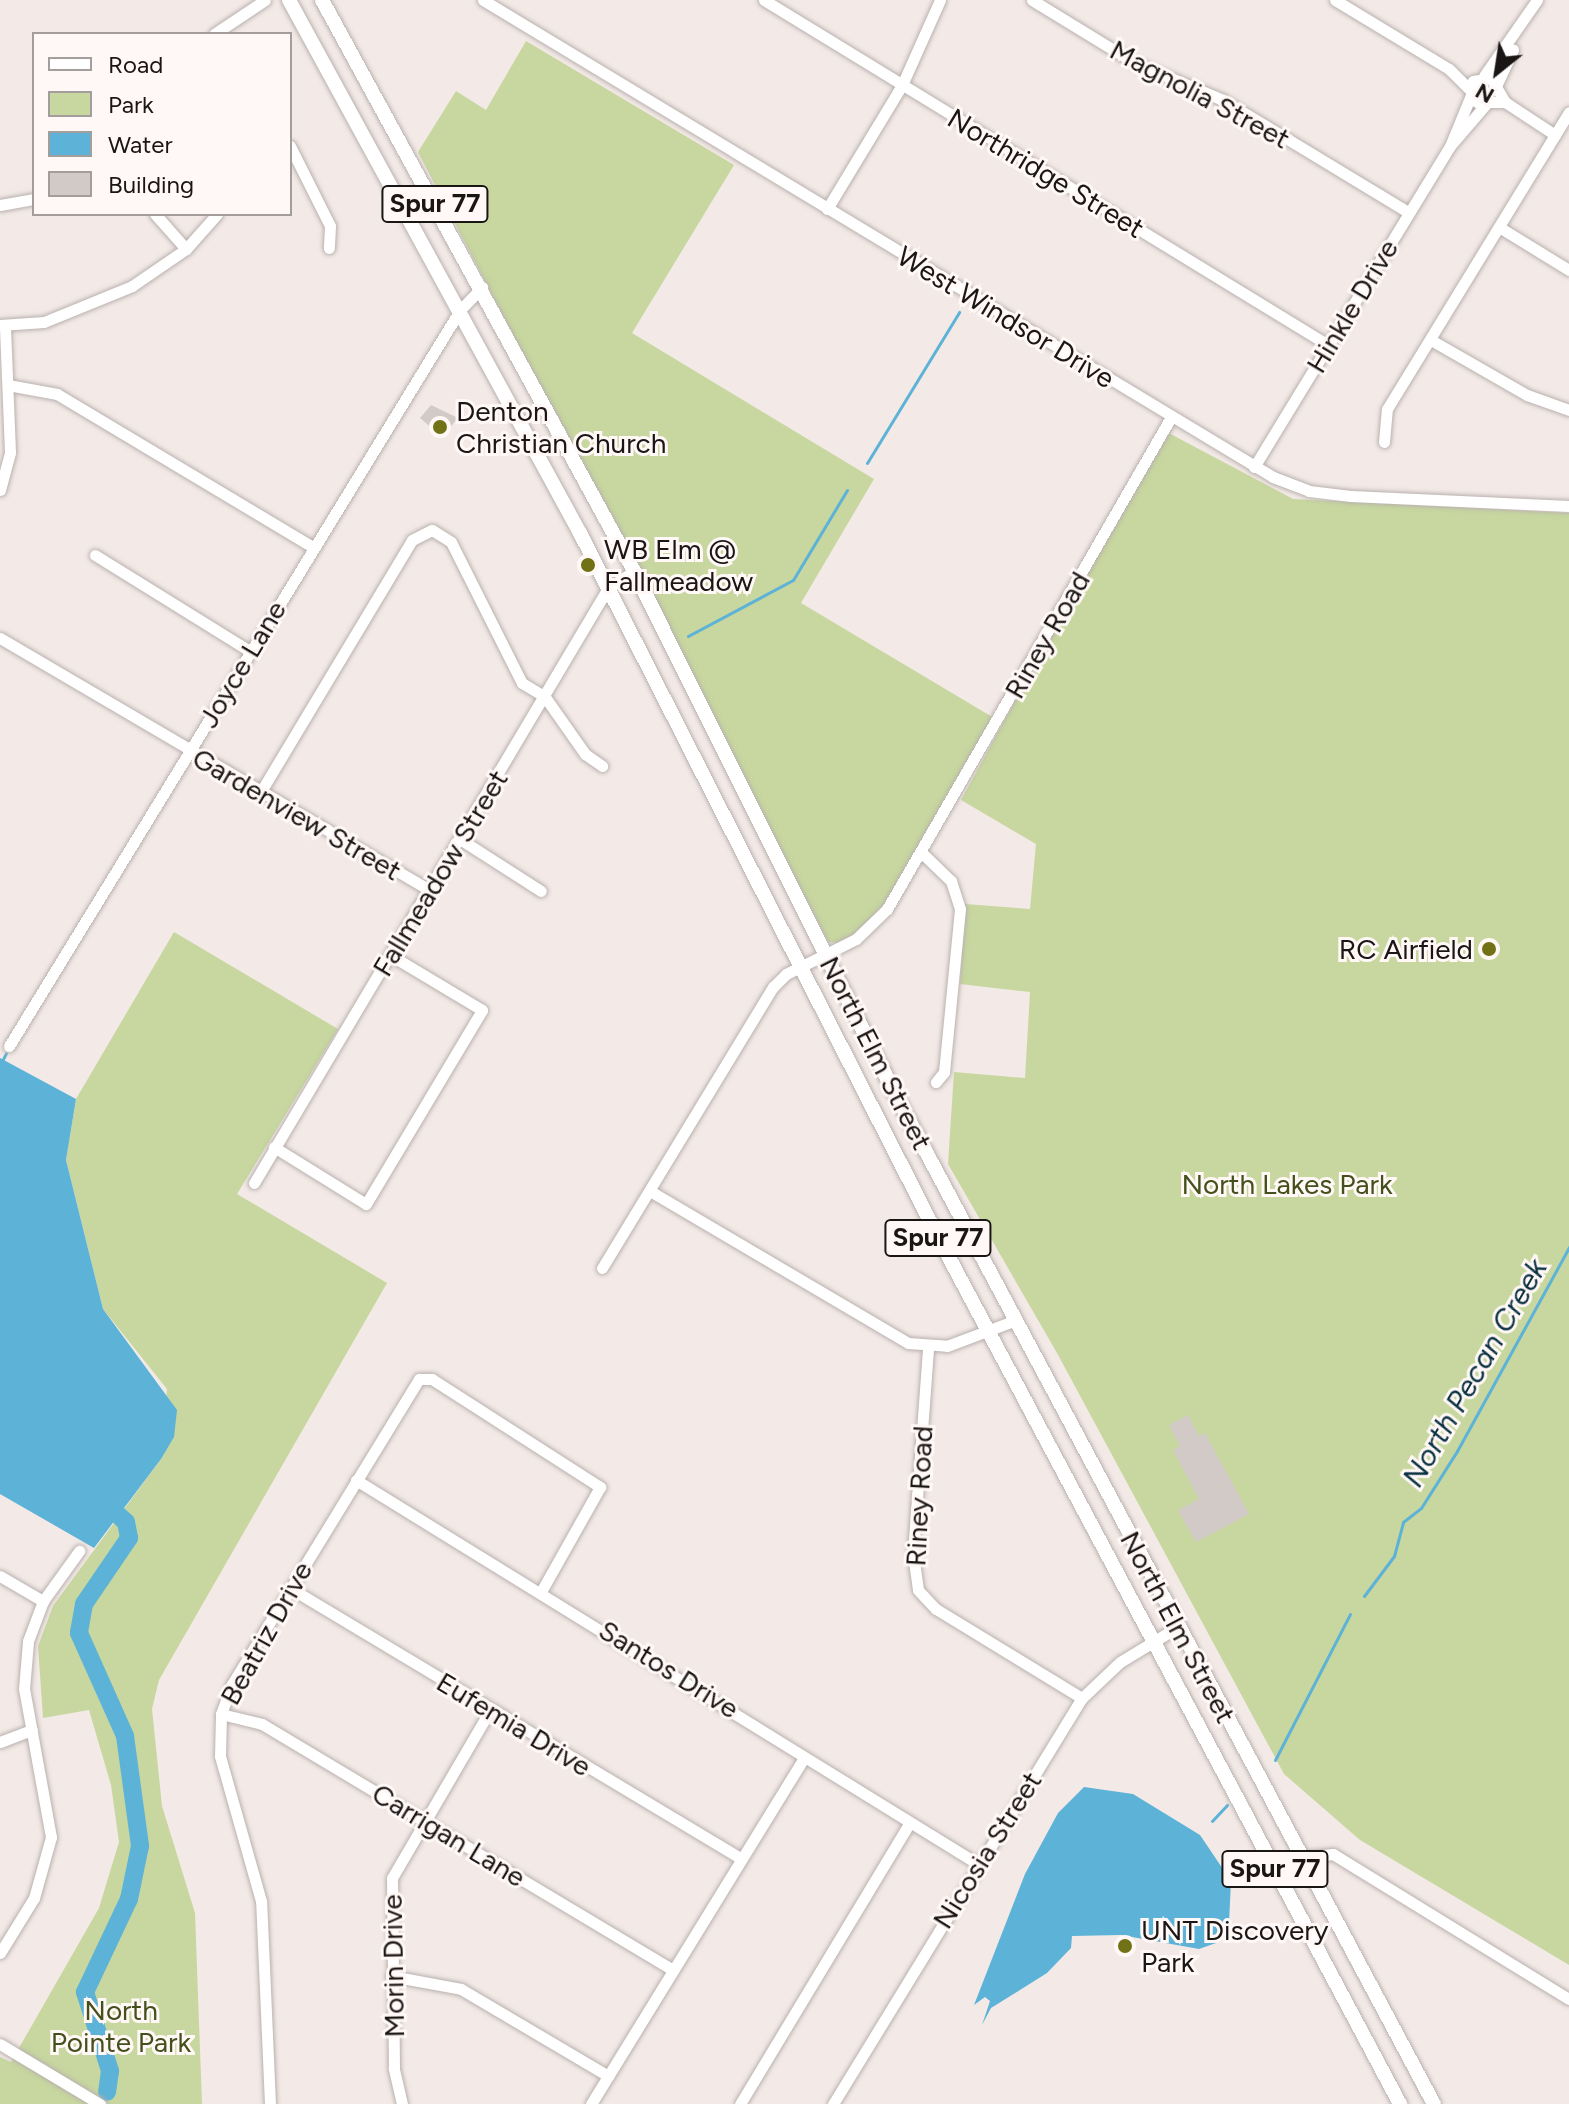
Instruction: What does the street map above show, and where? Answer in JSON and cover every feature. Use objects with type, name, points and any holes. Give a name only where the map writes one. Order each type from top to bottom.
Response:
[{"type":"main road","name":"North Elm Street","points":[[289,0],[460,310],[731,819],[798,968],[1400,2104]]},
{"type":"main road","name":"North Elm Street","points":[[322,0],[482,287],[634,571],[826,956],[1176,1628],[1305,1857],[1434,2104]]},
{"type":"street","points":[[217,32],[265,0]]},
{"type":"street","name":"West Windsor Drive","points":[[483,0],[1254,467],[1319,493],[1569,506]]},
{"type":"street","name":"Northridge Street","points":[[764,0],[1328,345]]},
{"type":"street","points":[[827,209],[902,85],[940,0]]},
{"type":"street","name":"Magnolia Street","points":[[1032,0],[1133,62],[1223,100],[1408,212]]},
{"type":"street","points":[[1335,0],[1449,69],[1470,92],[1488,104],[1505,102]]},
{"type":"street","points":[[1498,86],[1520,31],[1537,0]]},
{"type":"street","points":[[1480,77],[1520,31]]},
{"type":"street","points":[[1449,69],[1480,77],[1498,86],[1505,102],[1555,135]]},
{"type":"street","name":"Hinkle Drive","points":[[1450,146],[1470,92],[1480,77]]},
{"type":"street","name":"Hinkle Drive","points":[[1254,467],[1450,146],[1488,104],[1498,86]]},
{"type":"street","points":[[1384,442],[1387,409],[1569,112]]},
{"type":"street","points":[[292,150],[330,226],[329,248]]},
{"type":"street","points":[[0,205],[32,199]]},
{"type":"street","points":[[157,216],[186,249]]},
{"type":"street","points":[[0,490],[10,452],[2,326],[86,308],[132,286],[186,249],[215,216]]},
{"type":"street","points":[[1499,227],[1569,270]]},
{"type":"street","name":"Joyce Lane","points":[[9,1046],[460,310],[482,287]]},
{"type":"street","points":[[1431,340],[1527,395],[1569,410]]},
{"type":"street","points":[[8,385],[57,394],[313,547]]},
{"type":"street","name":"Riney Road","points":[[602,1268],[766,998],[798,968],[826,956],[879,918],[921,852],[1171,417]]},
{"type":"street","points":[[263,788],[421,533],[432,530],[451,542],[522,683],[545,697],[585,754],[602,766]]},
{"type":"street","points":[[95,555],[250,651]]},
{"type":"street","name":"Fallmeadow Street","points":[[254,1183],[608,588],[634,571]]},
{"type":"street","name":"Gardenview Street","points":[[0,638],[188,752],[263,788],[429,890]]},
{"type":"street","points":[[460,839],[541,891]]},
{"type":"street","points":[[921,852],[951,881],[960,909],[944,1072],[936,1082]]},
{"type":"street","points":[[274,1147],[366,1204],[374,1191],[482,1010],[390,955]]},
{"type":"street","points":[[650,1191],[908,1343],[928,1349],[989,1332],[1016,1320]]},
{"type":"street","name":"Riney Road","points":[[928,1349],[913,1554],[918,1590],[936,1609],[1082,1698]]},
{"type":"street","name":"Beatriz Drive","points":[[270,2104],[261,1901],[220,1756],[221,1714],[290,1588],[419,1379],[432,1379],[600,1487],[542,1590]]},
{"type":"street","name":"Santos Drive","points":[[356,1480],[771,1731],[803,1759],[908,1825],[978,1864]]},
{"type":"street","points":[[0,1953],[34,1898],[49,1856],[49,1813],[32,1730],[24,1665],[43,1601],[79,1551]]},
{"type":"street","points":[[0,1576],[43,1601]]},
{"type":"street","name":"Eufemia Drive","points":[[290,1588],[740,1858]]},
{"type":"street","name":"Nicosia Street","points":[[833,2104],[1082,1698],[1153,1641],[1176,1628]]},
{"type":"street","name":"Morin Drive","points":[[402,2104],[394,2068],[392,1878],[423,1819],[490,1710]]},
{"type":"street","name":"Carrigan Lane","points":[[221,1714],[262,1724],[672,1969]]},
{"type":"street","points":[[0,1742],[32,1730]]},
{"type":"street","points":[[591,2104],[803,1759]]},
{"type":"street","points":[[740,2104],[908,1825]]},
{"type":"street","points":[[1305,1857],[1333,1854],[1569,1999]]},
{"type":"street","points":[[391,1976],[461,1989],[608,2076]]},
{"type":"street","points":[[0,2044],[100,2104]]},
{"type":"green space","points":[[526,41],[734,165],[632,333],[874,479],[801,603],[994,718],[888,899],[862,930],[837,943],[828,942],[418,152],[456,91],[486,110]]},
{"type":"green space","name":"North Lakes Park","points":[[1163,430],[1293,499],[1569,513],[1569,1965],[1360,1840],[1284,1774],[1057,1353],[948,1164],[954,1072],[1025,1078],[1030,992],[960,984],[965,904],[1030,909],[1036,844],[961,800]]},
{"type":"green space","name":"North Pointe Park","points":[[174,932],[338,1029],[237,1194],[387,1283],[159,1680],[152,1709],[162,1806],[195,1913],[202,2104],[0,2104],[0,2057],[11,2062],[99,1908],[119,1842],[111,1785],[89,1710],[43,1718],[38,1646],[53,1606],[161,1459],[167,1389],[103,1309],[66,1160],[76,1099]]},
{"type":"water","points":[[0,1058],[76,1099],[66,1160],[103,1309],[177,1410],[174,1437],[161,1459],[94,1548],[0,1494]]},
{"type":"water","points":[[1084,1787],[1133,1794],[1200,1835],[1231,1881],[1229,1923],[1216,1943],[1199,1949],[1121,1935],[1072,1936],[1071,1948],[1047,1973],[991,2008],[982,2025],[990,2001],[985,1997],[974,2005],[1025,1874],[1058,1813]]},
{"type":"building","name":"Denton Christian Church","points":[[431,405],[458,418],[442,437],[420,418]]},
{"type":"building","points":[[1188,1415],[1199,1436],[1205,1433],[1249,1514],[1196,1542],[1178,1510],[1199,1499],[1173,1450],[1180,1446],[1169,1425]]},
{"type":"waterway","points":[[867,463],[959,312]]},
{"type":"waterway","points":[[688,636],[793,580],[847,490]]},
{"type":"waterway","points":[[0,1065],[6,1053]]},
{"type":"waterway","name":"North Pecan Creek","points":[[1364,1596],[1394,1556],[1403,1522],[1421,1508],[1457,1451],[1569,1247]]},
{"type":"waterway","points":[[101,1499],[126,1522],[129,1538],[84,1604],[79,1633],[125,1736],[140,1846],[129,1899],[85,1992],[110,2071],[107,2092]]},
{"type":"waterway","name":"North Pecan Creek","points":[[1275,1760],[1350,1614]]},
{"type":"waterway","name":"North Pecan Creek","points":[[1212,1821],[1227,1805]]},
{"type":"place","name":"Denton Christian Church","points":[[440,427]]},
{"type":"place","name":"WB Elm @ Fallmeadow","points":[[588,565]]},
{"type":"place","name":"RC Airfield","points":[[1489,949]]},
{"type":"place","name":"UNT Discovery Park","points":[[1125,1946]]}]
